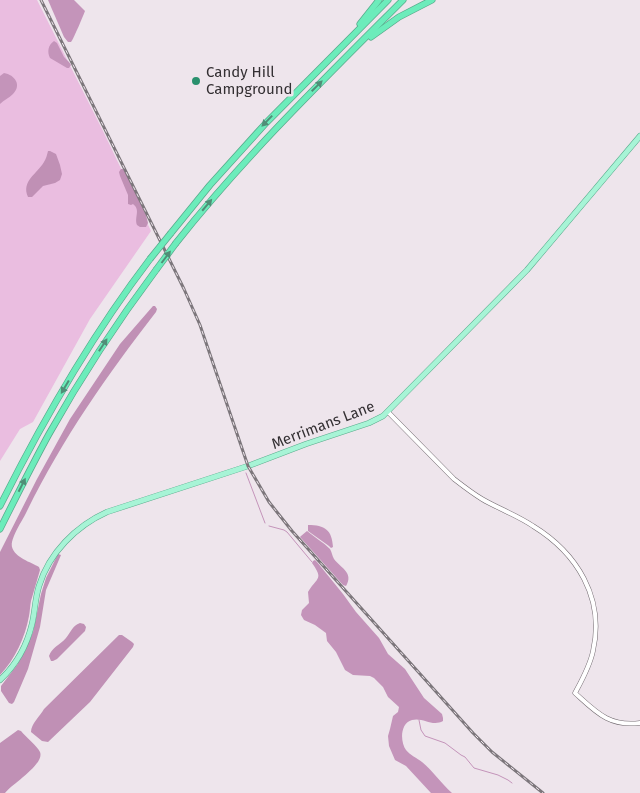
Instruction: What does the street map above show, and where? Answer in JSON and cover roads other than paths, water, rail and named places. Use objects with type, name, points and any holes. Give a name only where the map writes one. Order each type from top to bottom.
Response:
[{"type":"highway","points":[[324,64],[351,35],[378,0]]},
{"type":"highway","points":[[0,506],[60,394],[98,333],[150,259],[238,153],[388,0]]},
{"type":"highway","points":[[0,529],[41,449],[78,385],[112,331],[176,243],[254,152],[403,0]]},
{"type":"highway","points":[[330,74],[380,30],[432,0]]},
{"type":"main road","name":"Merrimans Lane","points":[[0,680],[13,665],[26,643],[40,585],[48,566],[55,554],[81,527],[107,512],[228,473],[375,421],[388,412],[528,270],[640,136]]},
{"type":"street","points":[[388,412],[454,479],[482,499],[524,520],[543,532],[574,562],[585,580],[596,620],[592,656],[585,674],[574,693],[591,709],[606,719],[625,724],[640,723]]},
{"type":"waterway","points":[[246,473],[265,523]]},
{"type":"waterway","points":[[269,526],[287,532],[312,562]]},
{"type":"waterway","points":[[419,720],[421,730],[425,736],[445,743],[465,757],[474,768],[498,775],[512,783]]},
{"type":"railway","points":[[41,0],[184,289],[200,325],[248,466],[269,502],[292,531],[473,733],[492,752],[543,793]]},
{"type":"place","name":"Candy Hill Campground","points":[[196,81]]}]
